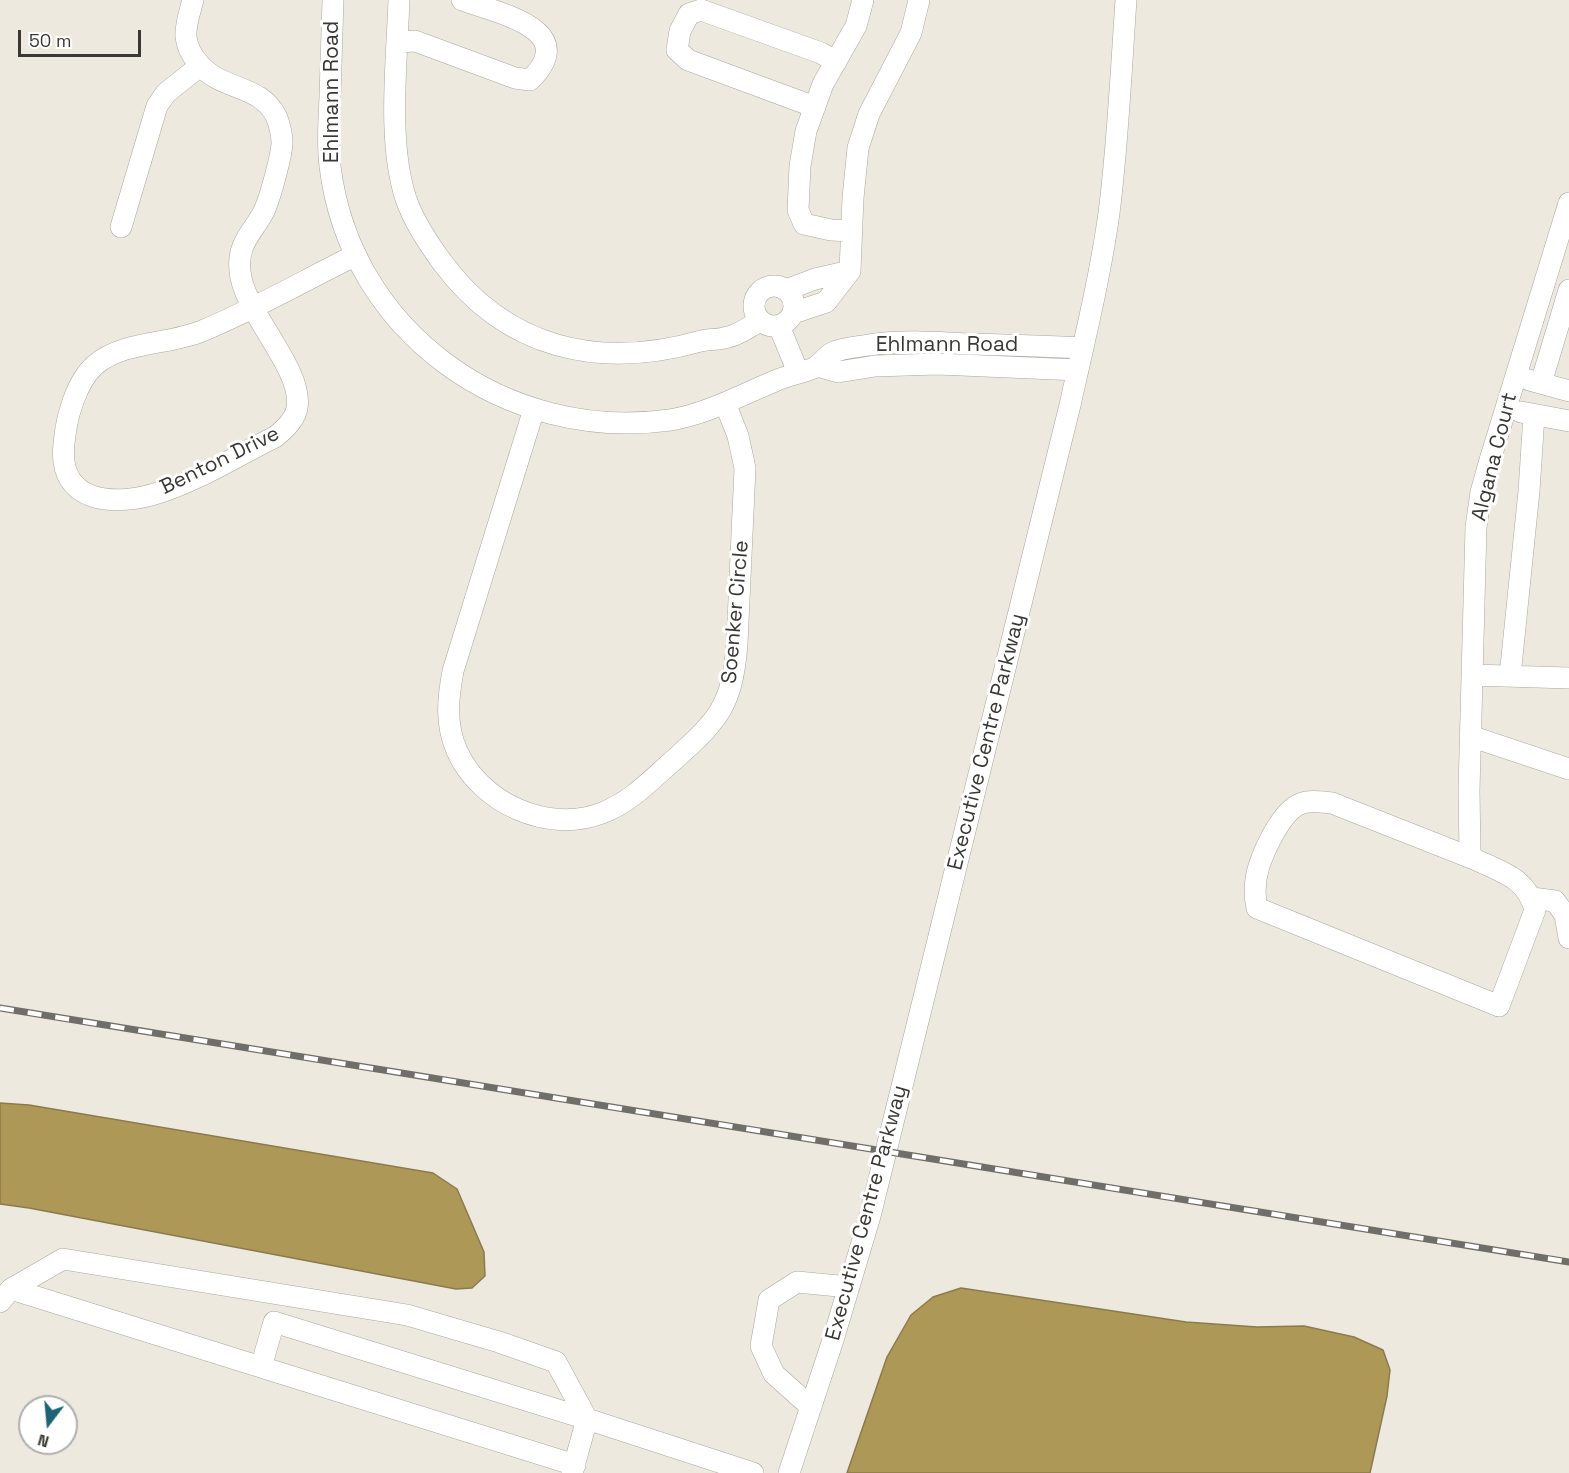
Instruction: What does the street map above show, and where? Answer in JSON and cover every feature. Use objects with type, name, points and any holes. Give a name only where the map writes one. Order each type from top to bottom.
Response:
[{"type":"street","name":"Benton Drive","points":[[193,0],[185,28],[186,45],[200,66],[218,81],[248,90],[260,98],[276,116],[280,129],[281,151],[264,212],[247,236],[240,270],[242,282],[254,308],[292,377],[297,410],[287,428],[275,437],[160,493],[108,500],[80,492],[67,474],[63,452],[64,437],[78,385],[87,372],[110,356],[199,332],[254,308],[356,255]]},
{"type":"street","name":"Ehlmann Road","points":[[333,0],[328,136],[330,166],[344,222],[356,255],[367,278],[407,331],[434,356],[497,395],[534,409],[562,416],[597,421],[670,420],[705,411],[808,369],[832,353],[871,345],[937,342],[1083,348]]},
{"type":"street","points":[[399,0],[395,121],[397,159],[406,200],[425,240],[454,278],[482,306],[518,330],[553,345],[594,352],[632,354],[672,350],[713,338],[728,338],[850,271]]},
{"type":"street","points":[[398,42],[415,41],[515,78],[531,80],[540,70],[546,56],[546,42],[536,30],[522,22],[462,0]]},
{"type":"street","points":[[851,231],[831,230],[804,224],[798,210],[800,166],[806,131],[823,84],[856,26],[863,0]]},
{"type":"street","points":[[778,310],[826,302],[850,271],[858,148],[869,114],[911,33],[919,0]]},
{"type":"street","name":"Executive Centre Parkway","points":[[789,1473],[870,1216],[1078,370],[1094,300],[1108,214],[1118,122],[1126,0]]},
{"type":"street","points":[[815,107],[688,60],[677,50],[688,14],[701,10],[821,52],[836,62]]},
{"type":"street","points":[[121,227],[157,106],[174,86],[200,66]]},
{"type":"street","name":"Algana Court","points":[[1474,859],[1470,853],[1470,736],[1476,527],[1481,492],[1569,203]]},
{"type":"street","points":[[1541,383],[1569,290]]},
{"type":"street","points":[[778,310],[808,369]]},
{"type":"street","name":"Ehlmann Road","points":[[808,369],[838,372],[875,366],[938,364],[1078,370]]},
{"type":"street","points":[[1515,376],[1569,391]]},
{"type":"street","name":"Soenker Circle","points":[[534,409],[453,671],[447,700],[457,751],[468,770],[487,790],[507,804],[525,812],[551,819],[572,819],[600,814],[637,793],[703,733],[720,713],[730,692],[737,644],[745,468],[738,436],[725,403]]},
{"type":"street","points":[[1505,409],[1569,421]]},
{"type":"street","points":[[1509,676],[1530,491],[1534,415]]},
{"type":"street","points":[[1472,675],[1569,678]]},
{"type":"street","points":[[1470,736],[1569,769]]},
{"type":"street","points":[[1310,801],[1332,803],[1474,859],[1515,879],[1527,889],[1535,910],[1499,1005],[1257,908],[1255,896],[1258,867],[1284,816],[1298,805],[1310,801]]},
{"type":"street","points":[[1532,898],[1555,901],[1565,915],[1569,938]]},
{"type":"street","points":[[63,1259],[407,1315],[499,1342],[556,1362],[587,1419],[573,1469],[261,1367],[5,1295],[63,1259]]},
{"type":"street","points":[[811,1407],[774,1374],[760,1346],[769,1300],[797,1282],[849,1287]]},
{"type":"street","points":[[261,1367],[274,1322],[753,1473]]},
{"type":"shaded area","points":[[0,1103],[29,1105],[433,1173],[457,1189],[484,1252],[485,1276],[472,1288],[456,1289],[0,1204]]},
{"type":"shaded area","points":[[961,1288],[1186,1322],[1257,1327],[1304,1326],[1354,1337],[1383,1350],[1390,1370],[1387,1396],[1370,1473],[847,1473],[887,1357],[911,1315],[933,1297]]},
{"type":"railway","points":[[0,1008],[1569,1262]]}]
